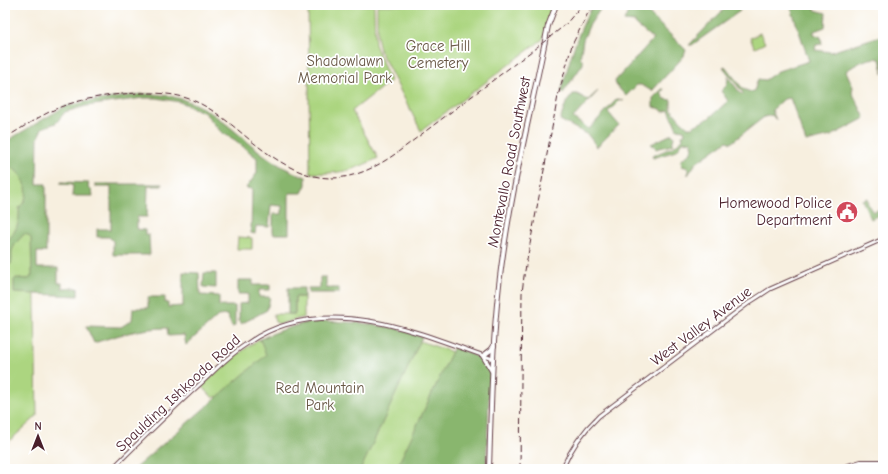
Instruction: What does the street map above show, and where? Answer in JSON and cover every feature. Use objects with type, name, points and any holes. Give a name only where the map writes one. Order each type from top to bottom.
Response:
[{"type":"main road","name":"Montevallo Road Southwest","points":[[493,359],[499,284],[519,163],[548,26],[556,5]]},
{"type":"main road","points":[[492,374],[483,356],[491,350],[494,345]]},
{"type":"main road","points":[[489,469],[493,359]]},
{"type":"main road","points":[[838,469],[861,462],[883,462]]},
{"type":"street","name":"West Valley Avenue","points":[[562,469],[570,452],[585,429],[741,308],[770,290],[883,239]]},
{"type":"street","name":"Spaulding Ishkooda Road","points":[[112,469],[169,412],[244,345],[276,328],[306,320],[326,318],[376,322],[447,342],[483,356]]},
{"type":"street","points":[[483,356],[493,359]]},
{"type":"green space","name":"Shadowlawn Memorial Park","points":[[308,5],[374,5],[375,44],[390,81],[352,111],[378,158],[346,171],[310,173]]},
{"type":"green space","name":"Grace Hill Cemetery","points":[[377,5],[553,5],[543,39],[421,131],[380,51],[377,36]]},
{"type":"green space","points":[[593,5],[603,5],[589,26],[583,40],[580,58],[583,61],[583,64],[563,93],[561,92],[574,47],[582,26]]},
{"type":"green space","points":[[631,5],[645,5],[646,11],[686,50],[684,56],[652,91],[641,85],[637,85],[626,96],[616,85],[615,81],[653,39],[635,24],[635,22],[624,21]]},
{"type":"green space","points":[[728,5],[738,5],[740,11],[692,45],[689,45]]},
{"type":"green space","points":[[790,5],[822,5],[815,6],[815,10],[826,13],[825,27],[814,31],[814,34],[821,37],[822,44],[816,45],[815,50],[831,52],[883,35],[883,74],[880,59],[875,58],[853,66],[846,71],[853,87],[852,92],[865,118],[831,136],[806,142],[790,98],[784,99],[772,110],[776,120],[772,115],[764,117],[731,143],[727,141],[696,163],[688,175],[688,168],[682,166],[681,160],[690,153],[693,147],[691,141],[683,142],[676,151],[653,158],[652,156],[673,147],[683,139],[682,135],[685,134],[684,130],[677,129],[669,110],[663,112],[661,109],[653,107],[653,98],[662,89],[664,89],[661,93],[665,99],[671,100],[671,109],[688,127],[692,127],[709,118],[728,101],[721,91],[727,85],[728,77],[741,94],[744,94],[723,67],[725,66],[743,89],[751,92],[754,91],[758,79],[765,80],[778,71],[809,61]]},
{"type":"green space","points":[[760,33],[765,43],[755,48],[750,38]]},
{"type":"green space","points":[[598,91],[573,118],[589,129],[617,99],[624,100],[620,100],[608,112],[619,125],[597,147],[588,135],[560,120],[566,103],[573,94],[577,94],[588,100]]},
{"type":"green space","points":[[143,94],[170,96],[193,103],[230,127],[264,155],[283,167],[306,177],[306,185],[302,193],[289,193],[289,234],[273,234],[273,214],[282,214],[282,206],[271,205],[269,227],[256,226],[255,234],[251,233],[252,189],[246,188],[257,173],[257,158],[235,140],[221,132],[205,113],[180,102],[157,98],[143,98],[86,106],[65,112],[56,123],[42,128],[38,138],[37,184],[46,184],[46,252],[37,252],[37,268],[58,268],[58,283],[62,283],[62,288],[78,288],[78,296],[14,293],[14,280],[16,278],[29,279],[32,275],[31,238],[24,234],[13,248],[11,264],[5,264],[5,243],[12,235],[18,223],[19,208],[24,202],[26,189],[22,177],[11,167],[5,164],[5,142],[64,107],[85,102]]},
{"type":"green space","points":[[32,128],[37,416],[5,445],[5,144]]},
{"type":"green space","points":[[672,134],[674,137],[672,145],[656,149],[654,145],[652,146],[651,144]]},
{"type":"green space","points":[[61,182],[89,183],[88,187],[92,191],[93,196],[72,196],[73,185],[61,184]]},
{"type":"green space","points":[[96,184],[162,184],[162,186],[148,186],[147,217],[137,217],[137,229],[145,230],[145,235],[149,235],[150,255],[113,255],[113,241],[109,237],[97,237],[97,229],[111,229],[111,187],[96,187]]},
{"type":"green space","points":[[867,198],[868,205],[873,212],[883,208],[883,213],[871,219],[862,200]]},
{"type":"green space","points":[[238,237],[252,238],[252,249],[237,249]]},
{"type":"green space","points":[[183,272],[199,273],[200,295],[219,296],[219,306],[235,306],[235,326],[232,327],[227,315],[218,316],[186,345],[184,335],[168,336],[167,328],[130,332],[94,343],[86,326],[121,327],[132,320],[133,308],[148,308],[148,297],[165,297],[165,303],[168,303],[168,307],[183,306]]},
{"type":"green space","points":[[204,273],[216,273],[216,288],[203,287]]},
{"type":"green space","points":[[320,277],[326,277],[326,288],[339,288],[339,293],[308,293],[308,288],[320,288]]},
{"type":"green space","points":[[238,280],[253,280],[253,285],[270,285],[270,290],[259,290],[259,297],[270,297],[267,310],[241,324],[239,322],[239,304],[248,303],[248,294],[238,294]]},
{"type":"green space","points":[[288,288],[304,288],[304,297],[295,297],[295,314],[288,314]]},
{"type":"green space","points":[[295,297],[304,297],[304,317],[280,324],[275,322],[273,314],[295,314]]},
{"type":"green space","name":"Red Mountain Park","points":[[326,321],[361,323],[395,328],[422,337],[361,469],[134,469],[266,355],[260,339],[293,327]]},
{"type":"green space","name":"Red Mountain Park","points":[[307,322],[377,327],[477,360],[418,469],[136,469],[217,398],[216,396],[213,398],[201,385],[236,355],[259,339],[260,341],[265,337]]},
{"type":"green space","points":[[454,347],[476,356],[488,368],[490,374],[486,469],[396,469]]},
{"type":"railway","points":[[5,138],[44,115],[71,103],[102,96],[120,94],[170,94],[200,103],[223,118],[282,163],[300,172],[318,177],[337,178],[356,174],[376,166],[398,152],[545,41],[565,25],[582,5]]},
{"type":"railway","points":[[520,469],[522,293],[524,276],[558,96],[572,45],[592,5]]},
{"type":"place","name":"Homewood Police Department","points":[[847,212]]}]
